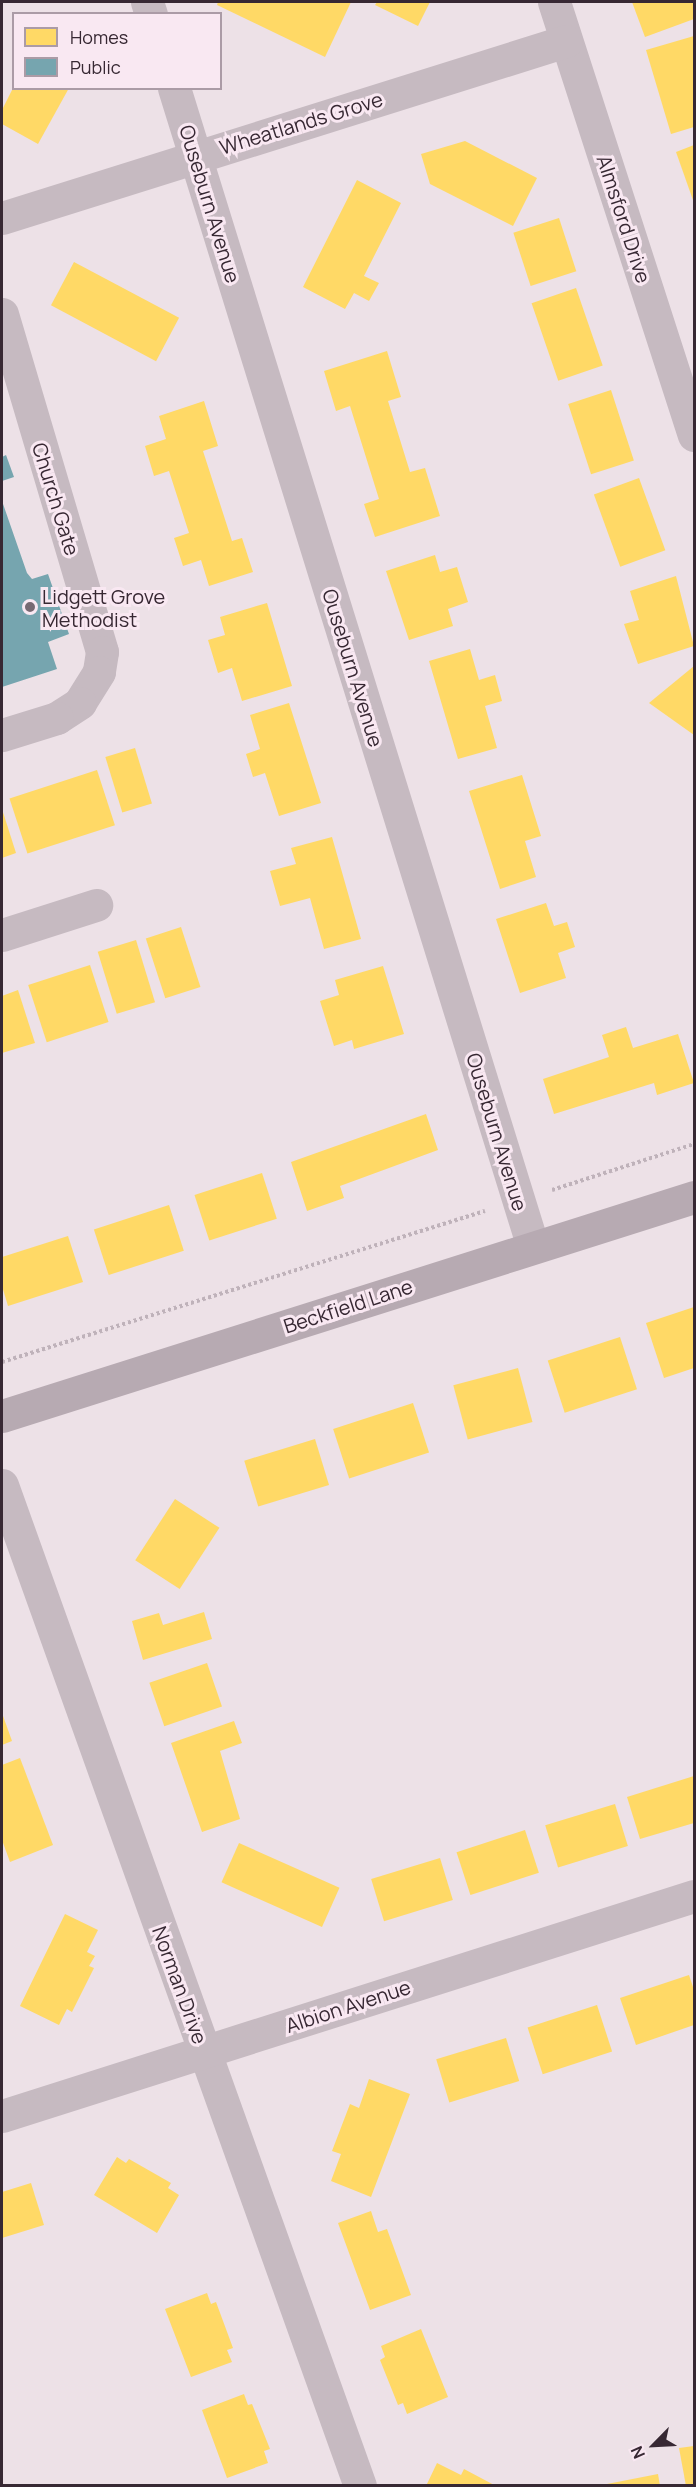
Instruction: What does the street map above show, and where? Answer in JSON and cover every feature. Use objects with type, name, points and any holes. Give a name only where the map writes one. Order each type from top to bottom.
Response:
[{"type":"street","name":"Almsford Drive","points":[[554,2],[694,435]]},
{"type":"street","name":"Wheatlands Grove","points":[[2,218],[566,41]]},
{"type":"street","name":"Ouseburn Avenue","points":[[175,90],[533,1247]]},
{"type":"street","name":"Church Gate","points":[[2,314],[102,652],[99,672],[80,703],[57,718],[2,735]]},
{"type":"street","points":[[2,935],[96,905]]},
{"type":"street","name":"Beckfield Lane","points":[[2,1416],[694,1197]]},
{"type":"street","name":"Norman Drive","points":[[2,1485],[360,2486]]},
{"type":"street","name":"Albion Avenue","points":[[2,2116],[694,1896]]},
{"type":"path","points":[[2,1362],[694,1144]]},
{"type":"building: Homes","points":[[218,2],[351,2],[325,57],[217,5]]},
{"type":"building: Homes","points":[[377,2],[430,2],[418,26],[375,5]]},
{"type":"building: Homes","points":[[632,2],[694,2],[694,19],[645,37]]},
{"type":"building: Homes","points":[[694,36],[694,127],[671,134],[646,50]]},
{"type":"building: Homes","points":[[12,90],[68,90],[38,144],[2,124],[2,110]]},
{"type":"building: Homes","points":[[465,141],[537,178],[513,226],[430,184],[421,154]]},
{"type":"building: Homes","points":[[694,145],[694,203],[676,152]]},
{"type":"building: Homes","points":[[357,180],[401,203],[364,276],[379,283],[369,301],[354,293],[345,309],[303,287]]},
{"type":"building: Homes","points":[[559,218],[576,271],[531,286],[513,233]]},
{"type":"building: Homes","points":[[74,262],[179,318],[156,361],[51,305]]},
{"type":"building: Homes","points":[[576,288],[603,366],[558,381],[532,303]]},
{"type":"building: Homes","points":[[387,351],[401,397],[388,401],[410,472],[425,468],[440,516],[375,537],[364,504],[379,499],[350,406],[336,411],[324,371]]},
{"type":"building: Homes","points":[[611,390],[634,460],[591,474],[568,404]]},
{"type":"building: Homes","points":[[204,401],[218,446],[203,451],[232,541],[242,538],[253,572],[209,586],[201,560],[183,566],[174,538],[189,533],[169,471],[154,476],[145,446],[166,439],[159,416]]},
{"type":"building: Homes","points":[[639,478],[665,550],[620,567],[594,494]]},
{"type":"building: Homes","points":[[435,555],[440,572],[457,567],[468,602],[448,609],[453,626],[409,640],[386,571]]},
{"type":"building: Homes","points":[[676,576],[694,646],[638,664],[624,624],[639,620],[630,591]]},
{"type":"building: Homes","points":[[267,603],[292,686],[242,701],[232,668],[218,673],[208,640],[225,635],[220,617]]},
{"type":"building: Homes","points":[[470,649],[479,680],[495,675],[502,701],[485,706],[497,748],[458,759],[429,661]]},
{"type":"building: Homes","points":[[694,666],[694,735],[649,703]]},
{"type":"building: Homes","points":[[289,703],[321,803],[279,816],[265,773],[253,777],[246,754],[260,749],[250,715]]},
{"type":"building: Homes","points":[[135,748],[152,803],[122,813],[105,757]]},
{"type":"building: Homes","points":[[97,770],[115,825],[27,854],[10,798]]},
{"type":"building: Homes","points":[[522,775],[541,836],[525,841],[536,877],[500,889],[469,791]]},
{"type":"building: Homes","points":[[2,809],[16,853],[2,858]]},
{"type":"building: Homes","points":[[332,837],[361,939],[324,949],[310,898],[280,906],[270,871],[296,864],[291,848]]},
{"type":"building: Homes","points":[[546,903],[554,926],[567,922],[575,947],[558,953],[566,978],[520,993],[496,919]]},
{"type":"building: Homes","points":[[181,927],[200,987],[165,998],[146,938]]},
{"type":"building: Homes","points":[[136,940],[155,1002],[117,1014],[98,952]]},
{"type":"building: Homes","points":[[90,965],[109,1022],[47,1042],[28,985]]},
{"type":"building: Homes","points":[[383,966],[404,1034],[354,1049],[352,1040],[334,1046],[320,1001],[339,995],[335,980]]},
{"type":"building: Homes","points":[[18,990],[35,1043],[2,1053],[2,996]]},
{"type":"building: Homes","points":[[626,1027],[633,1048],[678,1034],[694,1083],[657,1095],[654,1083],[554,1114],[543,1079],[609,1057],[602,1035]]},
{"type":"building: Homes","points":[[426,1114],[438,1150],[340,1186],[344,1198],[307,1211],[291,1162]]},
{"type":"building: Homes","points":[[262,1173],[277,1219],[209,1241],[194,1195]]},
{"type":"building: Homes","points":[[169,1205],[184,1251],[109,1275],[94,1229]]},
{"type":"building: Homes","points":[[68,1236],[83,1282],[8,1306],[2,1286],[2,1257]]},
{"type":"building: Homes","points":[[694,1307],[694,1368],[664,1378],[646,1323]]},
{"type":"building: Homes","points":[[620,1337],[637,1389],[565,1413],[548,1360]]},
{"type":"building: Homes","points":[[518,1368],[532,1422],[468,1439],[453,1385]]},
{"type":"building: Homes","points":[[413,1403],[429,1452],[349,1478],[333,1429]]},
{"type":"building: Homes","points":[[315,1439],[329,1485],[258,1507],[244,1461]]},
{"type":"building: Homes","points":[[175,1499],[219,1528],[180,1589],[135,1560]]},
{"type":"building: Homes","points":[[204,1612],[212,1639],[143,1660],[132,1621],[159,1613],[163,1625]]},
{"type":"building: Homes","points":[[207,1663],[222,1706],[164,1726],[149,1683]]},
{"type":"building: Homes","points":[[2,1713],[12,1741],[2,1745]]},
{"type":"building: Homes","points":[[234,1721],[242,1743],[220,1751],[240,1819],[202,1832],[171,1743]]},
{"type":"building: Homes","points":[[20,1758],[53,1845],[10,1862],[2,1840],[2,1765]]},
{"type":"building: Homes","points":[[694,1776],[694,1823],[640,1839],[627,1797]]},
{"type":"building: Homes","points":[[615,1804],[628,1846],[558,1867],[545,1825]]},
{"type":"building: Homes","points":[[525,1830],[539,1873],[470,1895],[457,1852]]},
{"type":"building: Homes","points":[[239,1843],[339,1888],[322,1927],[222,1882]]},
{"type":"building: Homes","points":[[440,1858],[453,1900],[384,1921],[371,1879]]},
{"type":"building: Homes","points":[[65,1914],[98,1930],[87,1952],[95,1956],[89,1966],[94,1968],[72,2012],[67,2009],[59,2025],[20,2006]]},
{"type":"building: Homes","points":[[689,1975],[694,1990],[694,2025],[636,2045],[620,1998]]},
{"type":"building: Homes","points":[[597,2005],[612,2052],[543,2074],[528,2028]]},
{"type":"building: Homes","points":[[506,2038],[519,2081],[449,2102],[436,2059]]},
{"type":"building: Homes","points":[[369,2079],[410,2094],[371,2197],[331,2181],[341,2154],[332,2151],[350,2104],[359,2108]]},
{"type":"building: Homes","points":[[117,2157],[126,2163],[129,2159],[171,2183],[168,2188],[179,2195],[157,2233],[94,2195]]},
{"type":"building: Homes","points":[[31,2183],[44,2225],[2,2238],[2,2192]]},
{"type":"building: Homes","points":[[371,2211],[378,2232],[387,2229],[411,2295],[370,2310],[338,2223]]},
{"type":"building: Homes","points":[[207,2293],[211,2304],[216,2302],[233,2348],[227,2350],[232,2362],[191,2377],[165,2309]]},
{"type":"building: Homes","points":[[421,2329],[448,2397],[407,2414],[403,2403],[398,2405],[380,2360],[385,2357],[381,2346]]},
{"type":"building: Homes","points":[[244,2394],[248,2405],[252,2404],[270,2449],[264,2451],[268,2463],[227,2478],[202,2410]]},
{"type":"building: Homes","points":[[694,2446],[694,2486],[686,2486],[679,2448]]},
{"type":"building: Homes","points":[[437,2463],[461,2475],[464,2469],[496,2486],[426,2486]]},
{"type":"building: Homes","points":[[658,2474],[660,2486],[607,2486],[607,2484]]},
{"type":"building: Public","points":[[6,455],[14,477],[2,481],[2,457]]},
{"type":"building: Public","name":"Lidgett Grove Methodist","points":[[2,501],[27,573],[32,579],[48,574],[69,634],[48,642],[57,669],[2,687]]},
{"type":"place","name":"Lidgett Grove Methodist","points":[[30,607]]}]
